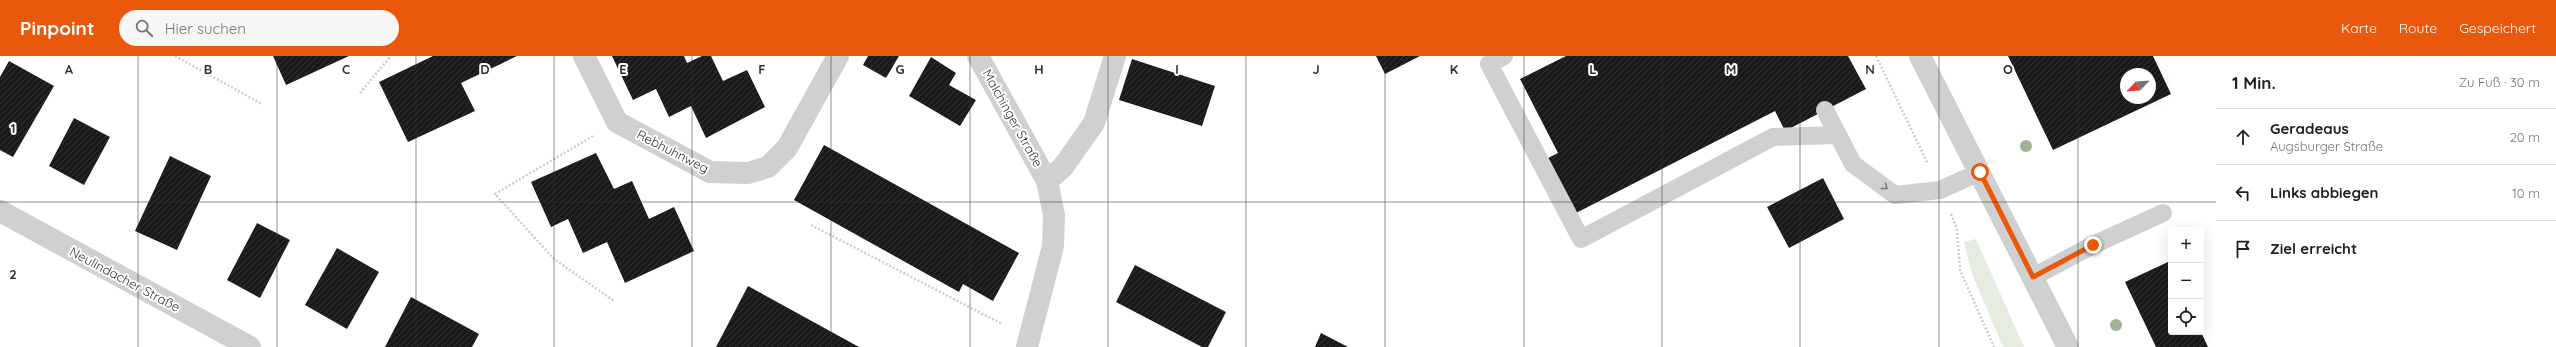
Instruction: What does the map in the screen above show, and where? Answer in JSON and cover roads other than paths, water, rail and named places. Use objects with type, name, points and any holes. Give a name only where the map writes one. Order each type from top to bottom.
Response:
[{"type":"street","name":"Rebhuhnweg","points":[[584,56],[617,122],[710,172],[755,171],[768,167],[787,148],[838,56]]},
{"type":"street","name":"Malchinger Straße","points":[[978,56],[1047,181],[1054,215],[1053,246],[1028,343]]},
{"type":"street","name":"Malchinger Straße","points":[[1047,181],[1063,167],[1094,123],[1115,56]]},
{"type":"street","points":[[1920,56],[2068,347]]},
{"type":"street","name":"Neulindacher Straße","points":[[0,211],[250,347]]},
{"type":"lane","points":[[1504,56],[1489,64],[1581,239],[1773,137],[1838,135]]},
{"type":"lane","points":[[1825,110],[1853,164],[1895,195],[1940,190],[1980,172]]},
{"type":"lane","points":[[2033,277],[2093,245],[2163,213]]}]
